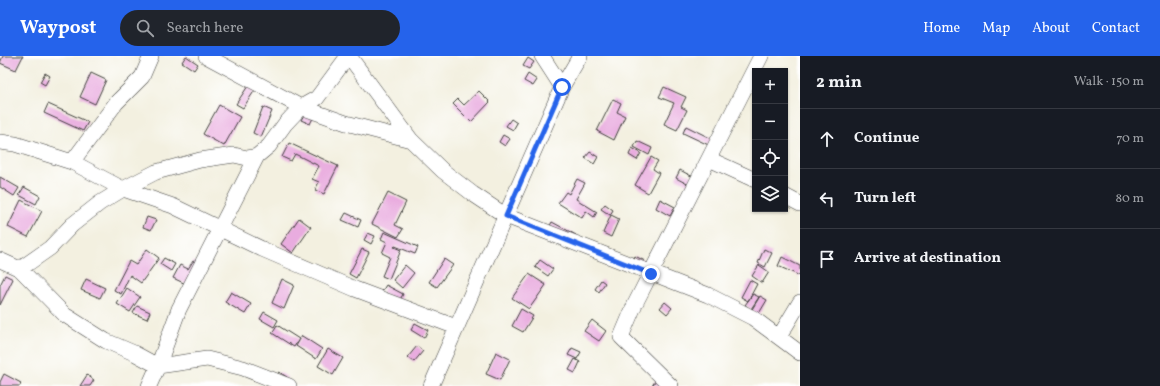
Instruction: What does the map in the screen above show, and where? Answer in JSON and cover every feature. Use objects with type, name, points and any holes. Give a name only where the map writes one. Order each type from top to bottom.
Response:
[{"type":"street","points":[[72,162],[116,103],[142,77],[151,56]]},
{"type":"street","points":[[206,56],[301,107],[346,123],[411,140]]},
{"type":"street","points":[[149,386],[179,309],[257,156],[269,146],[285,124],[301,107],[317,98],[349,56],[411,140],[443,171],[473,194],[506,216],[651,274],[708,295],[753,318],[800,353]]},
{"type":"street","points":[[542,56],[562,87]]},
{"type":"street","points":[[431,386],[562,87],[580,56]]},
{"type":"street","points":[[671,386],[621,337],[635,304],[761,56]]},
{"type":"street","points":[[0,142],[15,144],[72,162],[123,189],[173,206],[262,250],[355,289],[456,327]]},
{"type":"street","points":[[20,269],[50,248],[72,225],[100,203],[156,172],[200,160],[234,155],[247,158],[257,156]]},
{"type":"street","points":[[709,160],[752,179]]},
{"type":"street","points":[[788,198],[800,204]]},
{"type":"street","points":[[0,260],[20,269],[65,315],[106,341],[134,353],[158,366],[207,359],[244,368],[289,386]]},
{"type":"street","points":[[779,337],[800,302]]},
{"type":"building","points":[[3,56],[23,56],[16,70],[0,63]]},
{"type":"building","points":[[186,56],[198,64],[194,70],[182,62]]},
{"type":"building","points":[[528,58],[534,62],[529,69],[523,66]]},
{"type":"building","points":[[45,73],[50,76],[45,85],[40,82]]},
{"type":"building","points":[[91,73],[106,80],[95,104],[80,97]]},
{"type":"building","points":[[528,74],[537,80],[533,86],[524,81]]},
{"type":"building","points":[[248,86],[255,90],[243,108],[236,104]]},
{"type":"building","points":[[664,87],[686,97],[681,107],[687,110],[677,130],[664,124],[674,103],[659,97]]},
{"type":"building","points":[[479,91],[490,102],[471,122],[453,104],[458,99],[464,105]]},
{"type":"building","points":[[613,99],[621,103],[617,112],[625,116],[614,140],[597,131]]},
{"type":"building","points":[[48,104],[88,122],[83,131],[44,113]]},
{"type":"building","points":[[219,105],[240,117],[224,146],[203,134]]},
{"type":"building","points":[[263,107],[272,111],[261,137],[253,133]]},
{"type":"building","points":[[305,113],[313,118],[310,124],[301,120]]},
{"type":"building","points":[[511,119],[517,123],[513,130],[506,126]]},
{"type":"building","points":[[686,126],[712,139],[717,149],[683,133]]},
{"type":"building","points":[[503,135],[510,139],[505,146],[499,142]]},
{"type":"building","points":[[637,141],[652,148],[649,155],[634,147]]},
{"type":"building","points":[[289,143],[338,166],[324,194],[315,190],[319,182],[312,179],[319,166],[295,154],[291,161],[282,157]]},
{"type":"building","points":[[632,148],[641,153],[637,160],[629,155]]},
{"type":"building","points":[[590,152],[598,157],[594,164],[585,158]]},
{"type":"building","points":[[651,157],[658,161],[653,169],[659,173],[648,193],[635,185]]},
{"type":"building","points":[[680,170],[695,178],[691,186],[676,178]]},
{"type":"building","points":[[0,177],[19,188],[14,196],[0,187]]},
{"type":"building","points":[[577,179],[585,183],[576,199],[597,212],[594,217],[586,211],[582,218],[558,203],[566,192],[569,194]]},
{"type":"building","points":[[24,187],[40,196],[36,204],[19,195]]},
{"type":"building","points":[[388,193],[406,202],[395,225],[403,229],[398,237],[372,224]]},
{"type":"building","points":[[660,199],[675,207],[670,216],[656,208]]},
{"type":"building","points":[[21,200],[42,211],[28,237],[8,227]]},
{"type":"building","points":[[605,204],[613,210],[610,215],[601,209]]},
{"type":"building","points":[[346,213],[361,220],[358,227],[342,220]]},
{"type":"building","points":[[611,215],[619,219],[611,237],[603,233]]},
{"type":"building","points":[[147,217],[156,220],[151,230],[143,227]]},
{"type":"building","points":[[299,218],[311,227],[293,253],[281,244]]},
{"type":"building","points":[[552,222],[576,235],[571,244],[547,231]]},
{"type":"building","points":[[384,232],[418,247],[415,254],[395,246],[394,247],[401,250],[389,279],[382,276],[390,257],[382,253],[387,242],[381,239]]},
{"type":"building","points":[[368,233],[375,236],[371,244],[364,240]]},
{"type":"building","points":[[147,249],[159,258],[141,283],[130,275],[121,294],[114,290],[129,261],[136,265]]},
{"type":"building","points":[[362,249],[369,252],[356,278],[349,274]]},
{"type":"building","points":[[764,249],[772,253],[765,267],[758,263]]},
{"type":"building","points":[[635,256],[645,261],[641,268],[632,263]]},
{"type":"building","points":[[782,257],[800,266],[800,276],[778,266]]},
{"type":"building","points":[[164,258],[175,264],[171,271],[160,264]]},
{"type":"building","points":[[444,259],[453,265],[437,287],[429,282]]},
{"type":"building","points":[[540,260],[553,269],[548,276],[535,267]]},
{"type":"building","points":[[193,261],[201,265],[190,286],[173,278],[180,265],[188,269]]},
{"type":"building","points":[[405,265],[414,273],[402,288],[393,280]]},
{"type":"building","points":[[759,265],[769,272],[762,283],[752,276]]},
{"type":"building","points":[[529,274],[546,285],[529,309],[512,298]]},
{"type":"building","points":[[5,275],[13,279],[0,305],[0,285]]},
{"type":"building","points":[[86,279],[105,288],[100,298],[81,290]]},
{"type":"building","points":[[282,279],[294,285],[284,309],[272,303]]},
{"type":"building","points":[[601,280],[605,283],[599,292],[595,289]]},
{"type":"building","points":[[750,280],[757,284],[748,301],[741,297]]},
{"type":"building","points":[[386,285],[403,294],[399,302],[381,293]]},
{"type":"building","points":[[127,288],[140,297],[130,312],[117,304]]},
{"type":"building","points":[[231,292],[251,304],[245,314],[225,302]]},
{"type":"building","points":[[753,294],[759,297],[751,309],[745,305]]},
{"type":"building","points":[[760,296],[767,300],[758,315],[751,311]]},
{"type":"building","points":[[665,302],[672,308],[667,314],[660,308]]},
{"type":"building","points":[[137,306],[150,312],[147,319],[133,313]]},
{"type":"building","points":[[521,309],[533,316],[523,332],[512,326]]},
{"type":"building","points":[[264,312],[278,320],[274,327],[260,319]]},
{"type":"building","points":[[592,320],[606,331],[599,341],[584,331]]},
{"type":"building","points":[[415,323],[428,330],[424,338],[411,330]]},
{"type":"building","points":[[277,325],[299,339],[294,347],[272,333]]},
{"type":"building","points":[[302,336],[322,349],[316,359],[296,346]]},
{"type":"building","points":[[417,346],[423,351],[414,362],[408,357]]},
{"type":"building","points":[[572,348],[581,352],[577,359],[568,355]]},
{"type":"building","points":[[328,349],[343,358],[333,375],[318,366]]},
{"type":"building","points":[[496,352],[510,359],[500,380],[486,374]]},
{"type":"building","points":[[575,359],[580,362],[575,373],[569,370]]},
{"type":"building","points":[[279,372],[287,377],[283,383],[275,378]]},
{"type":"building","points":[[4,374],[21,383],[20,386],[0,386],[0,382]]},
{"type":"building","points":[[87,375],[94,380],[90,386],[80,386]]},
{"type":"building","points":[[657,378],[668,386],[652,386]]},
{"type":"route","points":[[562,87],[506,216],[651,274]]}]
